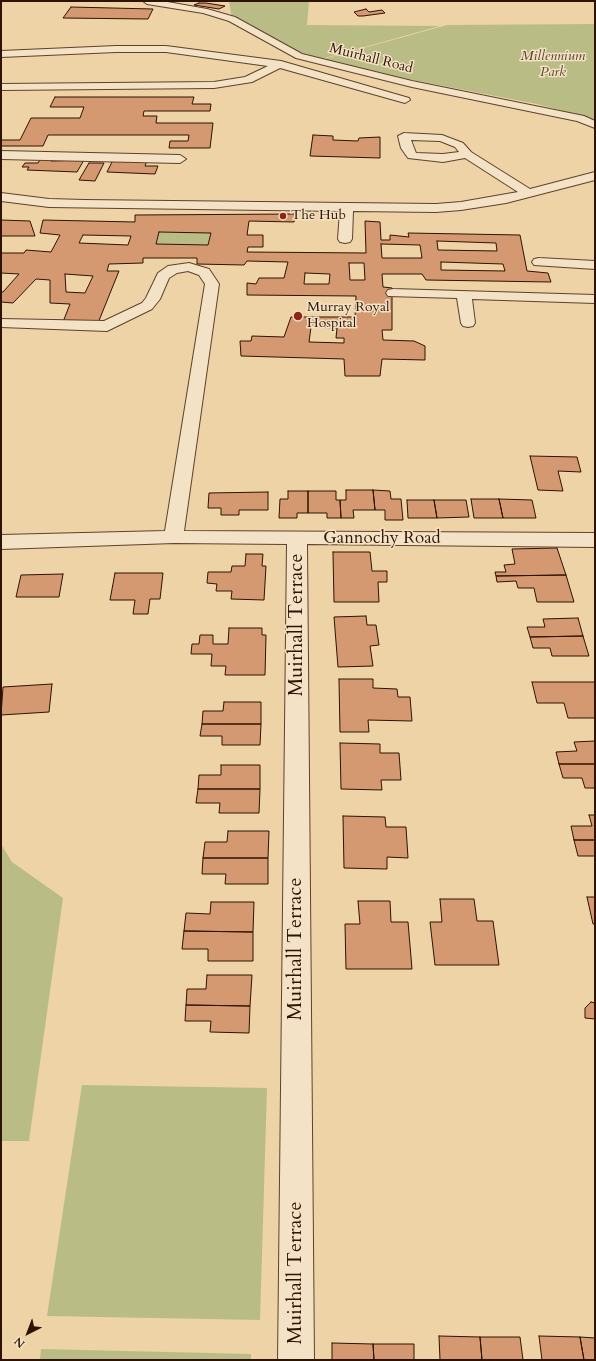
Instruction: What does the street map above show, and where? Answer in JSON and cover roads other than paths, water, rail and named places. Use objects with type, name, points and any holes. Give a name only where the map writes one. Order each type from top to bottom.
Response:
[{"type":"street","name":"Muirhall Road","points":[[144,2],[204,11],[232,19],[299,56],[412,84],[580,118],[595,125]]},
{"type":"street","points":[[1,54],[116,49],[166,49],[280,65],[405,100]]},
{"type":"street","points":[[1,87],[166,87],[214,85],[248,80],[299,56]]},
{"type":"street","points":[[258,76],[316,75]]},
{"type":"street","points":[[1,154],[16,152],[180,159]]},
{"type":"street","points":[[1,162],[10,159],[16,152]]},
{"type":"street","points":[[467,154],[528,193]]},
{"type":"street","points":[[1,197],[70,204],[347,207],[398,209],[461,206],[506,199],[595,176]]},
{"type":"street","points":[[345,239],[347,207]]},
{"type":"street","points":[[539,262],[595,265]]},
{"type":"street","points":[[1,324],[107,326],[147,306],[153,299],[163,276],[173,269],[189,267],[204,272],[212,284],[174,537]]},
{"type":"street","points":[[393,293],[595,299]]},
{"type":"street","points":[[464,294],[468,323]]},
{"type":"street","name":"Gannochy Road","points":[[1,542],[174,537],[594,544]]},
{"type":"street","name":"Muirhall Terrace","points":[[296,1360],[297,538]]},
{"type":"place","name":"The Hub","points":[[283,216]]},
{"type":"place","name":"Murray Royal Hospital","points":[[298,316]]},
{"type":"park label","name":"Millennium Park","points":[[553,66]]}]
